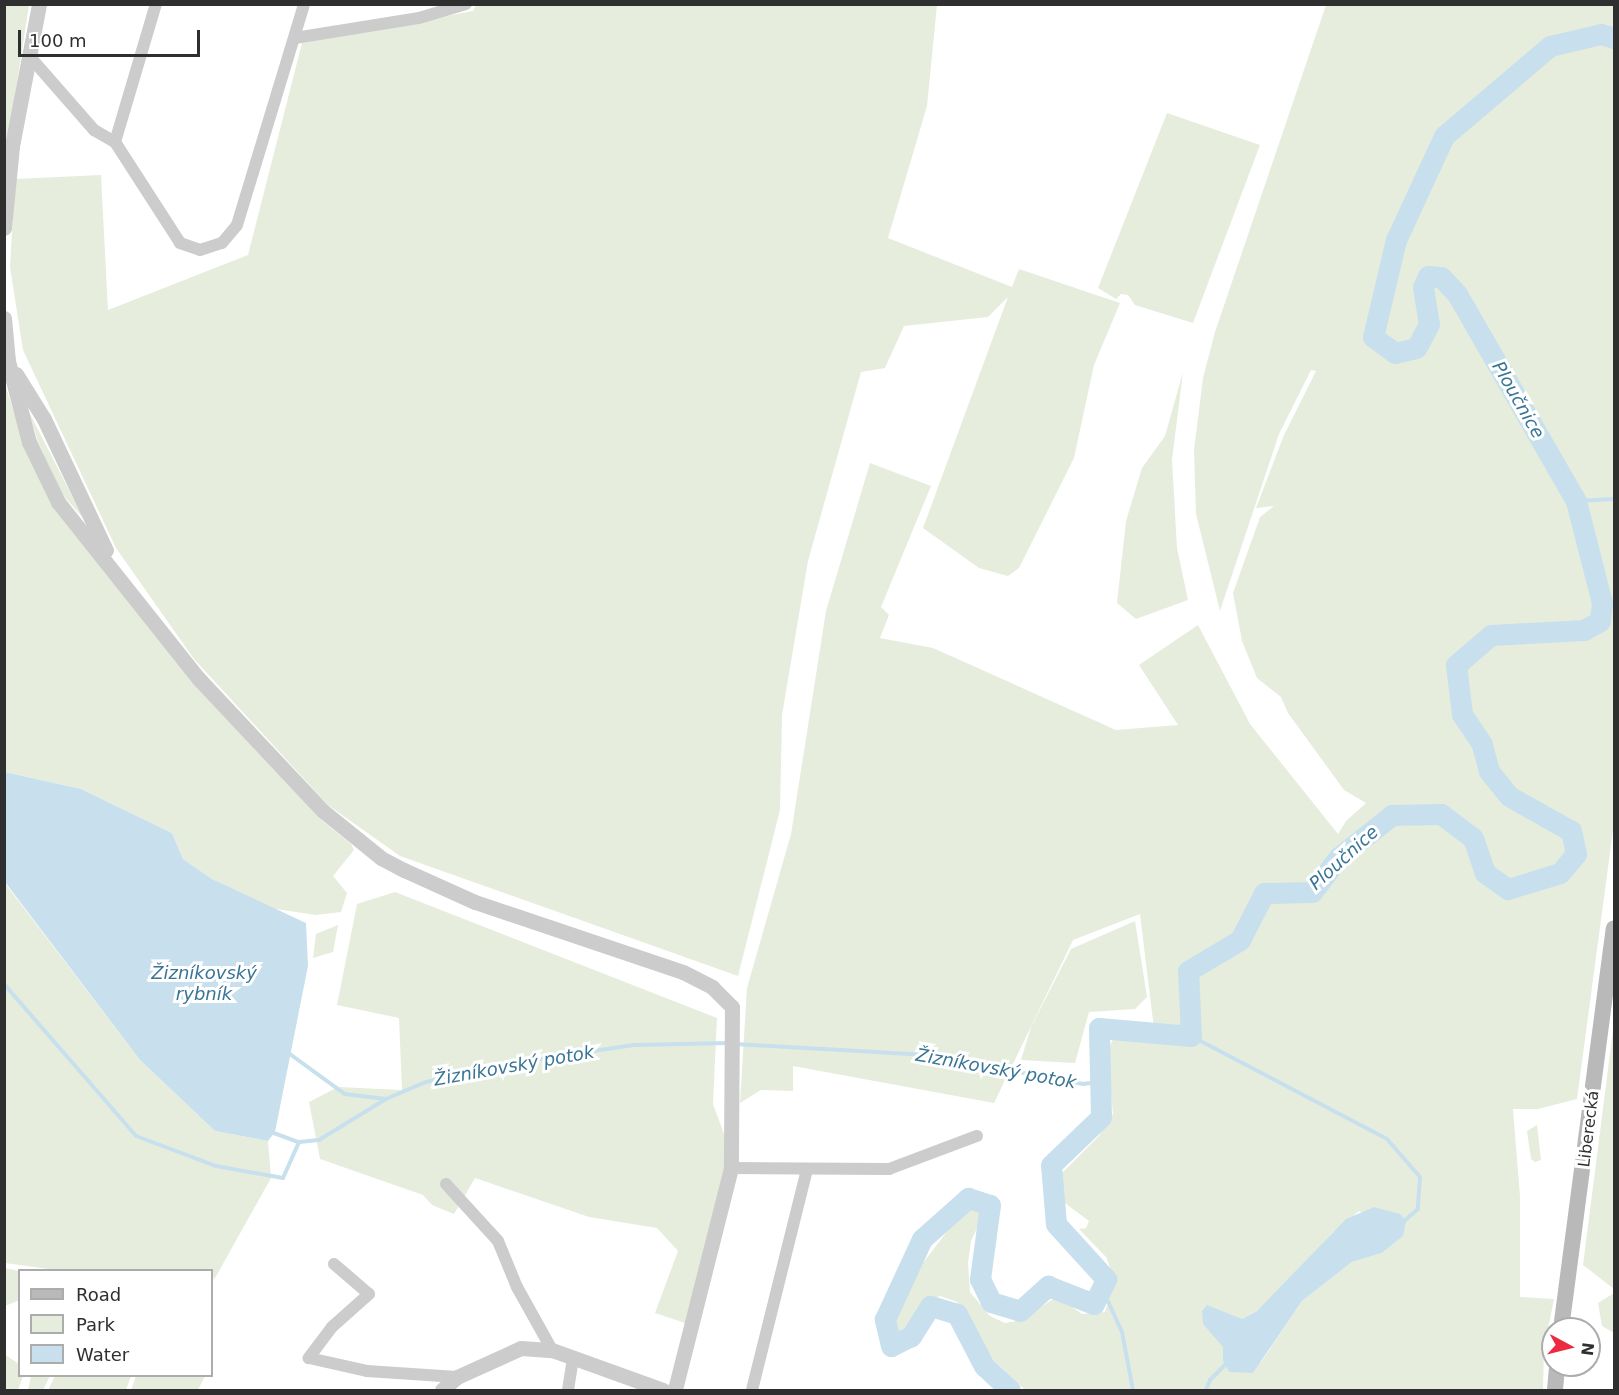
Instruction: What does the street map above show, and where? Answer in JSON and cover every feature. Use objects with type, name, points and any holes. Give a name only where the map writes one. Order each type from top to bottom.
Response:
[{"type":"main road","name":"Liberecká","points":[[1563,1317],[1614,928]]},
{"type":"street","points":[[4,228],[12,146],[31,58],[39,4]]},
{"type":"street","points":[[115,142],[156,4]]},
{"type":"street","points":[[31,58],[94,130],[115,142],[180,243],[200,250],[222,243],[237,225],[304,4]]},
{"type":"street","points":[[295,38],[419,18],[466,4]]},
{"type":"street","points":[[4,318],[8,361],[29,442],[58,502],[116,572],[198,678],[323,812],[381,858],[475,902],[672,968],[712,987],[732,1007],[734,1020],[731,1168],[675,1390]]},
{"type":"street","points":[[8,361],[44,420],[116,572]]},
{"type":"street","points":[[731,1168],[889,1169],[977,1136]]},
{"type":"street","points":[[753,1390],[807,1170]]},
{"type":"street","points":[[446,1184],[498,1241],[517,1287],[552,1350]]},
{"type":"street","points":[[334,1264],[369,1294],[332,1327],[309,1358],[367,1371],[457,1377]]},
{"type":"street","points":[[442,1390],[457,1377],[521,1348],[552,1350],[663,1390]]},
{"type":"street","points":[[568,1390],[573,1357]]},
{"type":"green space","points":[[5,5],[29,5],[5,159]]},
{"type":"green space","points":[[476,5],[937,5],[927,106],[888,238],[1012,287],[1019,269],[1120,303],[1094,365],[1074,458],[1019,568],[1008,576],[979,568],[923,528],[1008,297],[988,317],[904,326],[885,368],[861,372],[808,561],[782,715],[780,810],[738,976],[400,856],[328,805],[194,659],[116,548],[23,350],[10,267],[15,179],[101,175],[108,310],[248,255],[302,43],[473,11]]},
{"type":"green space","points":[[1326,5],[1614,5],[1614,823],[1577,1099],[1538,1109],[1513,1109],[1520,1196],[1520,1297],[1554,1299],[1550,1317],[1541,1317],[1543,1390],[1025,1390],[978,1345],[965,1310],[957,1302],[940,1296],[924,1303],[901,1336],[893,1331],[903,1289],[962,1212],[981,1206],[985,1211],[971,1241],[968,1263],[970,1292],[990,1316],[1005,1323],[1023,1320],[1057,1296],[1082,1314],[1105,1312],[1115,1280],[1106,1257],[1079,1229],[1086,1228],[1089,1221],[1062,1201],[1057,1178],[1099,1136],[1113,1114],[1107,1051],[1115,1036],[1149,1034],[1155,1037],[1140,914],[1073,940],[994,1103],[793,1066],[793,1091],[761,1090],[740,1103],[747,988],[791,834],[826,611],[870,463],[931,486],[881,607],[889,615],[880,638],[933,648],[1116,730],[1178,725],[1139,665],[1198,625],[1250,724],[1338,834],[1346,821],[1366,803],[1344,790],[1288,713],[1281,697],[1257,678],[1242,641],[1233,593],[1260,517],[1274,506],[1256,508],[1284,435],[1316,371],[1311,370],[1279,434],[1220,611],[1196,514],[1194,450],[1203,378],[1215,332]],"holes":[[[1359,1211],[1403,1236],[1382,1253],[1352,1262],[1302,1301],[1261,1362],[1229,1372],[1223,1361],[1223,1347],[1242,1319],[1257,1311],[1288,1283],[1332,1233]]]},
{"type":"green space","points":[[1167,113],[1260,145],[1193,323],[1135,305],[1128,295],[1121,294],[1116,299],[1098,288]]},
{"type":"green space","points":[[1183,372],[1172,460],[1177,548],[1188,600],[1136,619],[1117,603],[1126,521],[1142,468],[1165,436]]},
{"type":"green space","points":[[4,381],[24,444],[115,581],[319,818],[351,844],[354,850],[333,876],[347,893],[341,912],[316,915],[269,908],[212,879],[183,859],[172,833],[81,789],[5,772]]},
{"type":"green space","points":[[29,412],[84,519],[62,494],[38,442]]},
{"type":"green space","points":[[4,882],[140,1060],[215,1131],[268,1141],[271,1178],[214,1280],[213,1269],[49,1269],[5,1263]]},
{"type":"green space","points":[[395,892],[717,1018],[713,1104],[730,1150],[688,1324],[655,1313],[678,1251],[657,1228],[589,1217],[475,1178],[454,1214],[432,1205],[423,1195],[320,1159],[309,1102],[338,1087],[402,1090],[399,1018],[337,1005],[357,904]]},
{"type":"green space","points":[[1135,921],[1147,997],[1135,1009],[1089,1012],[1075,1063],[1021,1060],[1031,1027],[1071,949]]},
{"type":"green space","points":[[338,925],[333,952],[313,958],[316,934]]},
{"type":"green space","points":[[1614,1022],[1614,1289],[1583,1265]]},
{"type":"green space","points":[[1537,1125],[1541,1160],[1535,1162],[1531,1159],[1527,1131]]},
{"type":"green space","points":[[5,1268],[18,1271],[18,1301],[5,1306]]},
{"type":"green space","points":[[1614,1293],[1614,1333],[1602,1326],[1598,1303]]},
{"type":"green space","points":[[4,1354],[18,1363],[18,1377],[23,1377],[18,1390],[5,1390]]},
{"type":"green space","points":[[31,1377],[50,1377],[43,1390],[28,1390]]},
{"type":"green space","points":[[54,1377],[131,1377],[126,1390],[48,1390]]},
{"type":"green space","points":[[136,1377],[204,1377],[198,1390],[131,1390]]},
{"type":"water","name":"Žizníkovský rybník","points":[[5,772],[81,789],[172,833],[183,859],[212,879],[306,923],[308,966],[275,1132],[268,1141],[215,1131],[140,1060],[5,882]]},
{"type":"water","points":[[1374,1207],[1400,1214],[1406,1221],[1403,1236],[1382,1253],[1352,1262],[1302,1301],[1253,1373],[1229,1372],[1223,1361],[1223,1347],[1203,1324],[1202,1311],[1207,1305],[1242,1319],[1257,1311],[1346,1219]]},
{"type":"waterway","name":"Ploučnice","points":[[1010,1390],[984,1366],[957,1314],[930,1306],[911,1336],[891,1346],[885,1319],[922,1239],[968,1198],[990,1205],[980,1279],[991,1302],[1020,1311],[1048,1286],[1094,1304],[1106,1279],[1056,1224],[1051,1165],[1101,1117],[1099,1028],[1191,1036],[1188,971],[1240,940],[1264,893],[1312,892],[1339,857],[1392,815],[1441,814],[1473,838],[1485,873],[1508,889],[1560,873],[1576,854],[1571,831],[1509,796],[1489,771],[1482,744],[1462,714],[1456,665],[1491,635],[1584,630],[1600,621],[1602,603],[1576,501],[1457,294],[1441,277],[1428,276],[1423,287],[1429,324],[1416,348],[1395,353],[1373,337],[1396,240],[1444,136],[1550,46],[1601,34],[1614,38]]},
{"type":"waterway","points":[[1576,501],[1614,499]]},
{"type":"waterway","name":"Žizníkovský potok","points":[[4,984],[136,1136],[216,1166],[283,1178],[299,1142],[319,1140],[386,1099],[426,1082],[513,1063],[634,1045],[728,1043]]},
{"type":"waterway","points":[[1191,1036],[1387,1139],[1420,1177],[1418,1209],[1402,1223]]},
{"type":"waterway","name":"Žizníkovský potok","points":[[735,1044],[928,1055],[1083,1084],[1099,1082]]},
{"type":"waterway","points":[[283,1049],[345,1094],[386,1099]]},
{"type":"waterway","points":[[271,1132],[299,1142]]},
{"type":"waterway","points":[[1102,1288],[1122,1332],[1133,1390]]},
{"type":"waterway","points":[[1206,1390],[1210,1380],[1227,1363]]}]
